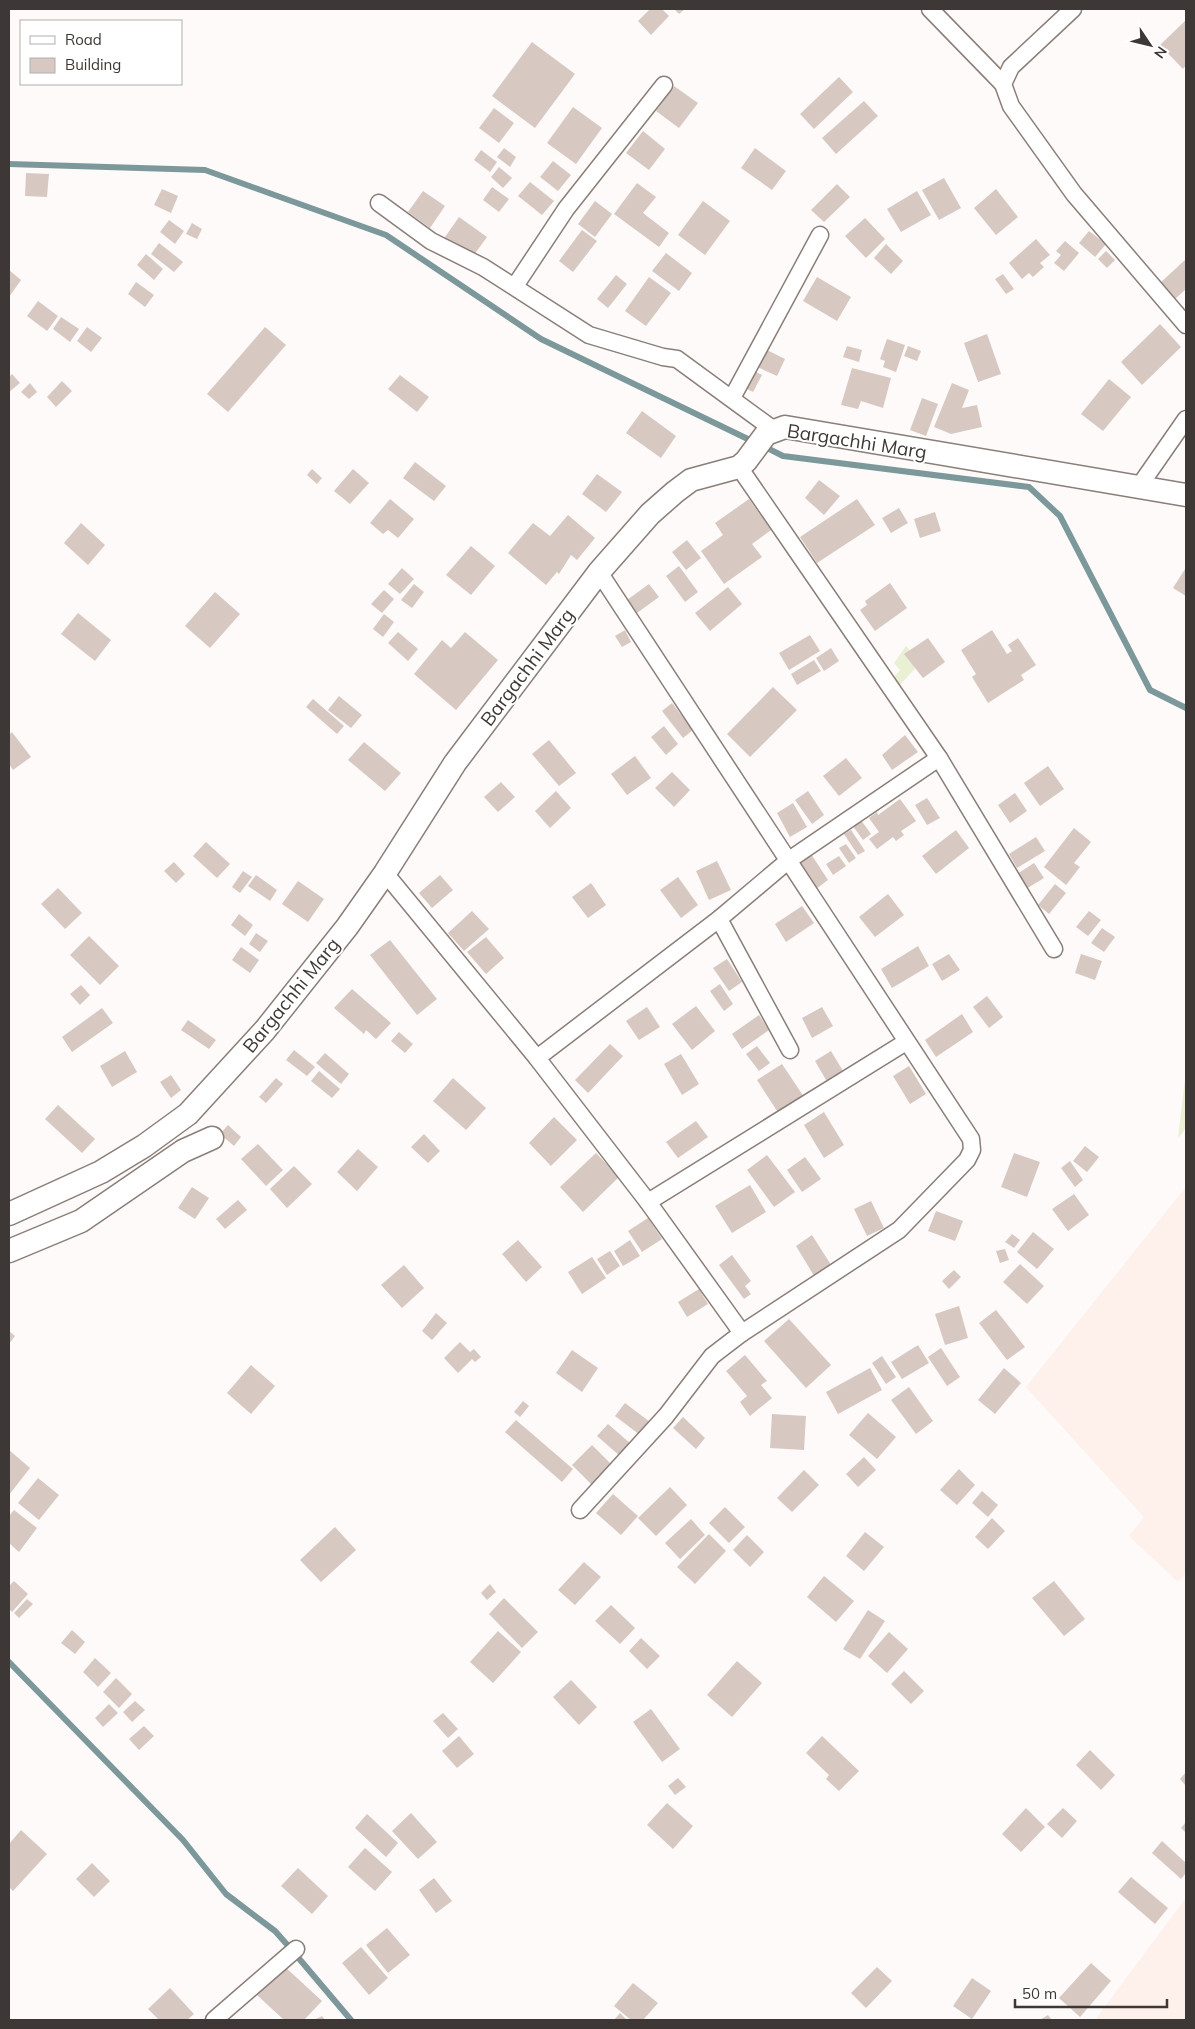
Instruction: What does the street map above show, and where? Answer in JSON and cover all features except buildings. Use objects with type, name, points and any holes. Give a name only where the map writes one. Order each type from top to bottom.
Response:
[{"type":"street","points":[[930,9],[1003,84],[1011,106],[1074,194],[1186,324]]},
{"type":"street","points":[[1003,84],[1011,67],[1073,9]]},
{"type":"street","points":[[515,286],[566,209],[664,85]]},
{"type":"street","points":[[379,203],[431,241],[483,267],[515,286],[552,313],[589,335],[663,357],[677,358],[732,398],[770,432]]},
{"type":"street","points":[[732,398],[820,235]]},
{"type":"street","points":[[1138,488],[1186,419]]},
{"type":"street","name":"Bargachhi Marg","points":[[9,1214],[101,1172],[144,1146],[188,1114],[265,1030],[347,927],[385,873],[455,763],[599,572],[650,514],[691,480],[742,464],[770,432],[785,427],[1186,495]]},
{"type":"street","points":[[742,464],[939,758],[1054,949]]},
{"type":"street","points":[[580,1510],[666,1416],[712,1356],[742,1333],[899,1230],[967,1160],[972,1150],[971,1139],[599,572]]},
{"type":"street","points":[[537,1058],[719,919],[789,860],[939,758]]},
{"type":"street","points":[[385,873],[537,1058],[648,1202],[742,1333]]},
{"type":"street","points":[[719,919],[790,1050]]},
{"type":"street","points":[[648,1202],[906,1042]]},
{"type":"street","points":[[9,1251],[81,1221],[183,1151],[212,1138]]},
{"type":"street","points":[[214,2020],[296,1949]]},
{"type":"shaded area","points":[[1186,1187],[1186,1573],[1178,1582],[1129,1536],[1144,1517],[1026,1387]]},
{"type":"shaded area","points":[[1186,1898],[1186,2020],[1095,2020]]},
{"type":"green space","points":[[906,646],[921,662],[900,685],[893,678],[900,670],[894,663]]},
{"type":"green space","points":[[1186,1071],[1186,1128],[1178,1138]]},
{"type":"waterway","points":[[9,164],[205,170],[386,235],[541,339],[754,442]]},
{"type":"waterway","points":[[763,446],[783,456],[1029,487],[1060,516],[1150,690],[1186,708]]},
{"type":"waterway","points":[[9,1662],[183,1840],[226,1894],[275,1931],[291,1949]]},
{"type":"waterway","points":[[296,1955],[351,2020]]}]
